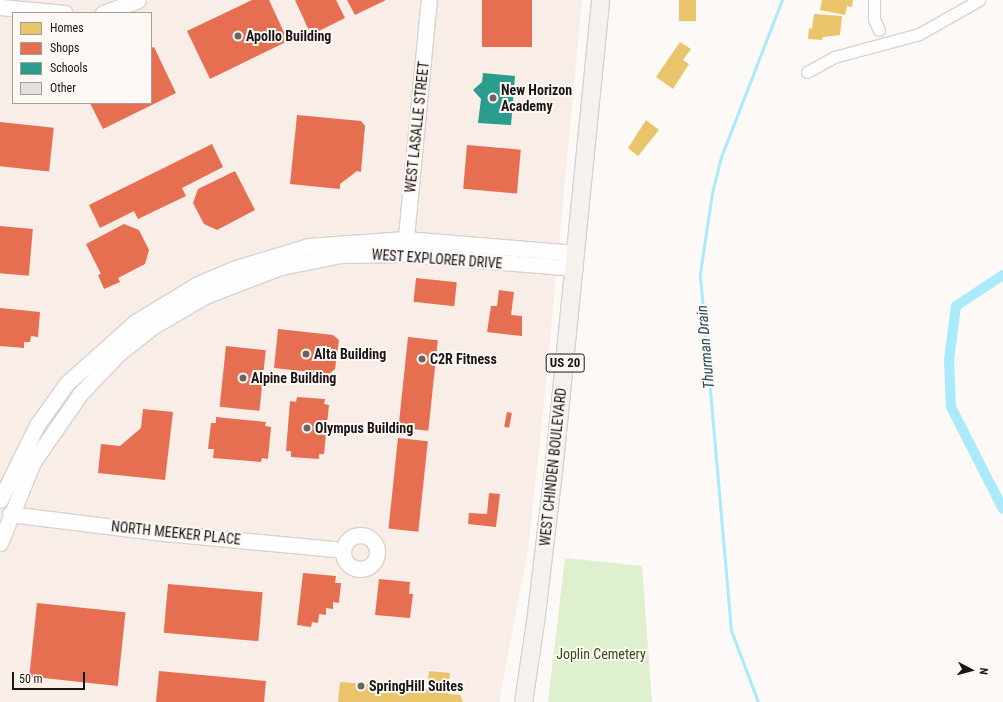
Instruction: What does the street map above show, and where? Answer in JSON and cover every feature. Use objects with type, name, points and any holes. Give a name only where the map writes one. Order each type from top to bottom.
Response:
[{"type":"main road","name":"WEST CHINDEN BOULEVARD","points":[[523,702],[542,566],[600,0]]},
{"type":"street","points":[[106,12],[138,0]]},
{"type":"street","name":"WEST LASALLE STREET","points":[[404,254],[429,0]]},
{"type":"street","points":[[874,0],[874,19],[879,30]]},
{"type":"street","points":[[807,72],[834,57],[919,34],[979,0]]},
{"type":"street","points":[[0,7],[54,12]]},
{"type":"street","name":"WEST EXPLORER DRIVE","points":[[0,500],[37,425],[67,383],[134,323],[161,305],[198,284],[278,254],[338,242],[405,238],[574,261]]},
{"type":"street","name":"WEST EXPLORER DRIVE","points":[[0,543],[5,514],[33,462],[61,418],[80,394],[119,353],[152,327],[204,296],[282,267],[340,255],[404,254],[574,261]]},
{"type":"street","name":"NORTH MEEKER PLACE","points":[[5,514],[154,532],[343,550]]},
{"type":"shaded area","points":[[0,0],[582,0],[543,414],[528,549],[499,702],[0,702]]},
{"type":"green space","name":"Joplin Cemetery","points":[[565,558],[642,566],[652,702],[548,702]]},
{"type":"building: Homes","points":[[679,0],[696,0],[696,21],[679,21]]},
{"type":"building: Homes","points":[[822,0],[853,0],[852,7],[847,6],[845,15],[820,10]]},
{"type":"building: Homes","points":[[814,14],[842,16],[840,35],[823,37],[822,40],[808,39],[809,28],[812,29]]},
{"type":"building: Homes","points":[[680,42],[691,49],[683,60],[689,64],[673,89],[656,77]]},
{"type":"building: Homes","points":[[646,120],[659,130],[638,156],[628,148]]},
{"type":"building: Homes","name":"SpringHill Suites","points":[[429,671],[450,673],[448,694],[460,695],[463,702],[338,702],[340,682],[427,689]]},
{"type":"building: Shops","name":"Apollo Building","points":[[252,0],[269,0],[288,41],[210,79],[187,31]]},
{"type":"building: Shops","points":[[295,0],[336,0],[345,18],[311,35]]},
{"type":"building: Shops","points":[[347,0],[386,0],[355,15]]},
{"type":"building: Shops","points":[[482,0],[532,0],[532,47],[482,47]]},
{"type":"building: Shops","points":[[154,47],[176,93],[103,129],[90,104],[152,104],[152,48]]},
{"type":"building: Shops","points":[[297,115],[361,121],[365,126],[361,172],[357,171],[340,184],[340,189],[290,184]]},
{"type":"building: Shops","points":[[0,122],[54,128],[49,171],[0,166]]},
{"type":"building: Shops","points":[[212,144],[223,167],[182,188],[186,196],[138,219],[134,211],[100,228],[89,205]]},
{"type":"building: Shops","points":[[467,145],[521,150],[517,194],[463,189]]},
{"type":"building: Shops","points":[[235,171],[255,210],[217,230],[204,224],[193,203],[198,189]]},
{"type":"building: Shops","points":[[124,224],[139,230],[149,250],[145,264],[118,278],[120,282],[104,289],[98,275],[101,274],[86,244]]},
{"type":"building: Shops","points":[[0,226],[33,229],[29,276],[0,273]]},
{"type":"building: Shops","points":[[416,278],[457,282],[454,306],[413,302]]},
{"type":"building: Shops","points":[[499,290],[514,292],[511,315],[522,316],[522,336],[487,332],[491,306],[497,306]]},
{"type":"building: Shops","points":[[0,308],[40,312],[38,337],[31,336],[30,342],[24,342],[24,348],[0,346]]},
{"type":"building: Shops","name":"Alta Building","points":[[278,329],[333,335],[339,340],[335,369],[329,374],[274,368]]},
{"type":"building: Shops","points":[[408,337],[438,340],[428,431],[398,428]]},
{"type":"building: Shops","name":"Alpine Building","points":[[226,346],[266,350],[259,411],[220,407]]},
{"type":"building: Shops","name":"Olympus Building","points":[[297,397],[325,399],[324,404],[329,405],[324,454],[319,454],[319,459],[291,457],[291,451],[286,451],[290,401],[296,402]]},
{"type":"building: Shops","points":[[143,409],[173,412],[165,480],[98,473],[101,444],[120,446],[141,428]]},
{"type":"building: Shops","points":[[507,412],[512,413],[509,428],[504,427]]},
{"type":"building: Shops","points":[[216,417],[266,422],[265,426],[271,427],[268,459],[262,458],[261,462],[213,458],[214,449],[208,449],[211,423],[216,423]]},
{"type":"building: Shops","points":[[398,438],[428,441],[418,532],[388,529]]},
{"type":"building: Shops","points":[[489,493],[500,494],[496,527],[468,524],[469,513],[487,514]]},
{"type":"building: Shops","points":[[303,573],[336,576],[335,583],[341,583],[339,603],[333,602],[333,609],[326,608],[326,615],[319,614],[318,623],[312,622],[311,627],[297,625]]},
{"type":"building: Shops","points":[[379,579],[410,582],[409,594],[413,594],[410,618],[375,615]]},
{"type":"building: Shops","points":[[168,584],[263,592],[258,641],[164,633]]},
{"type":"building: Shops","points":[[37,603],[126,612],[118,686],[29,677]]},
{"type":"building: Shops","points":[[159,671],[266,681],[264,702],[156,702]]},
{"type":"building: Schools","points":[[483,73],[515,76],[511,125],[478,123],[481,99],[473,90],[482,82]]},
{"type":"building: Other","points":[[639,654],[649,655],[648,665],[638,664]]},
{"type":"waterway","name":"Thurman Drain","points":[[758,702],[731,630],[700,273],[712,193],[721,157],[782,0]]},
{"type":"waterway","points":[[1003,275],[956,306],[949,360],[951,407],[1003,509]]},
{"type":"place","name":"Apollo Building","points":[[238,36]]},
{"type":"place","name":"New Horizon Academy","points":[[493,98]]},
{"type":"place","name":"Alta Building","points":[[306,354]]},
{"type":"place","name":"C2R Fitness","points":[[422,359]]},
{"type":"place","name":"Alpine Building","points":[[243,378]]},
{"type":"place","name":"Olympus Building","points":[[307,428]]},
{"type":"place","name":"SpringHill Suites","points":[[361,686]]}]
